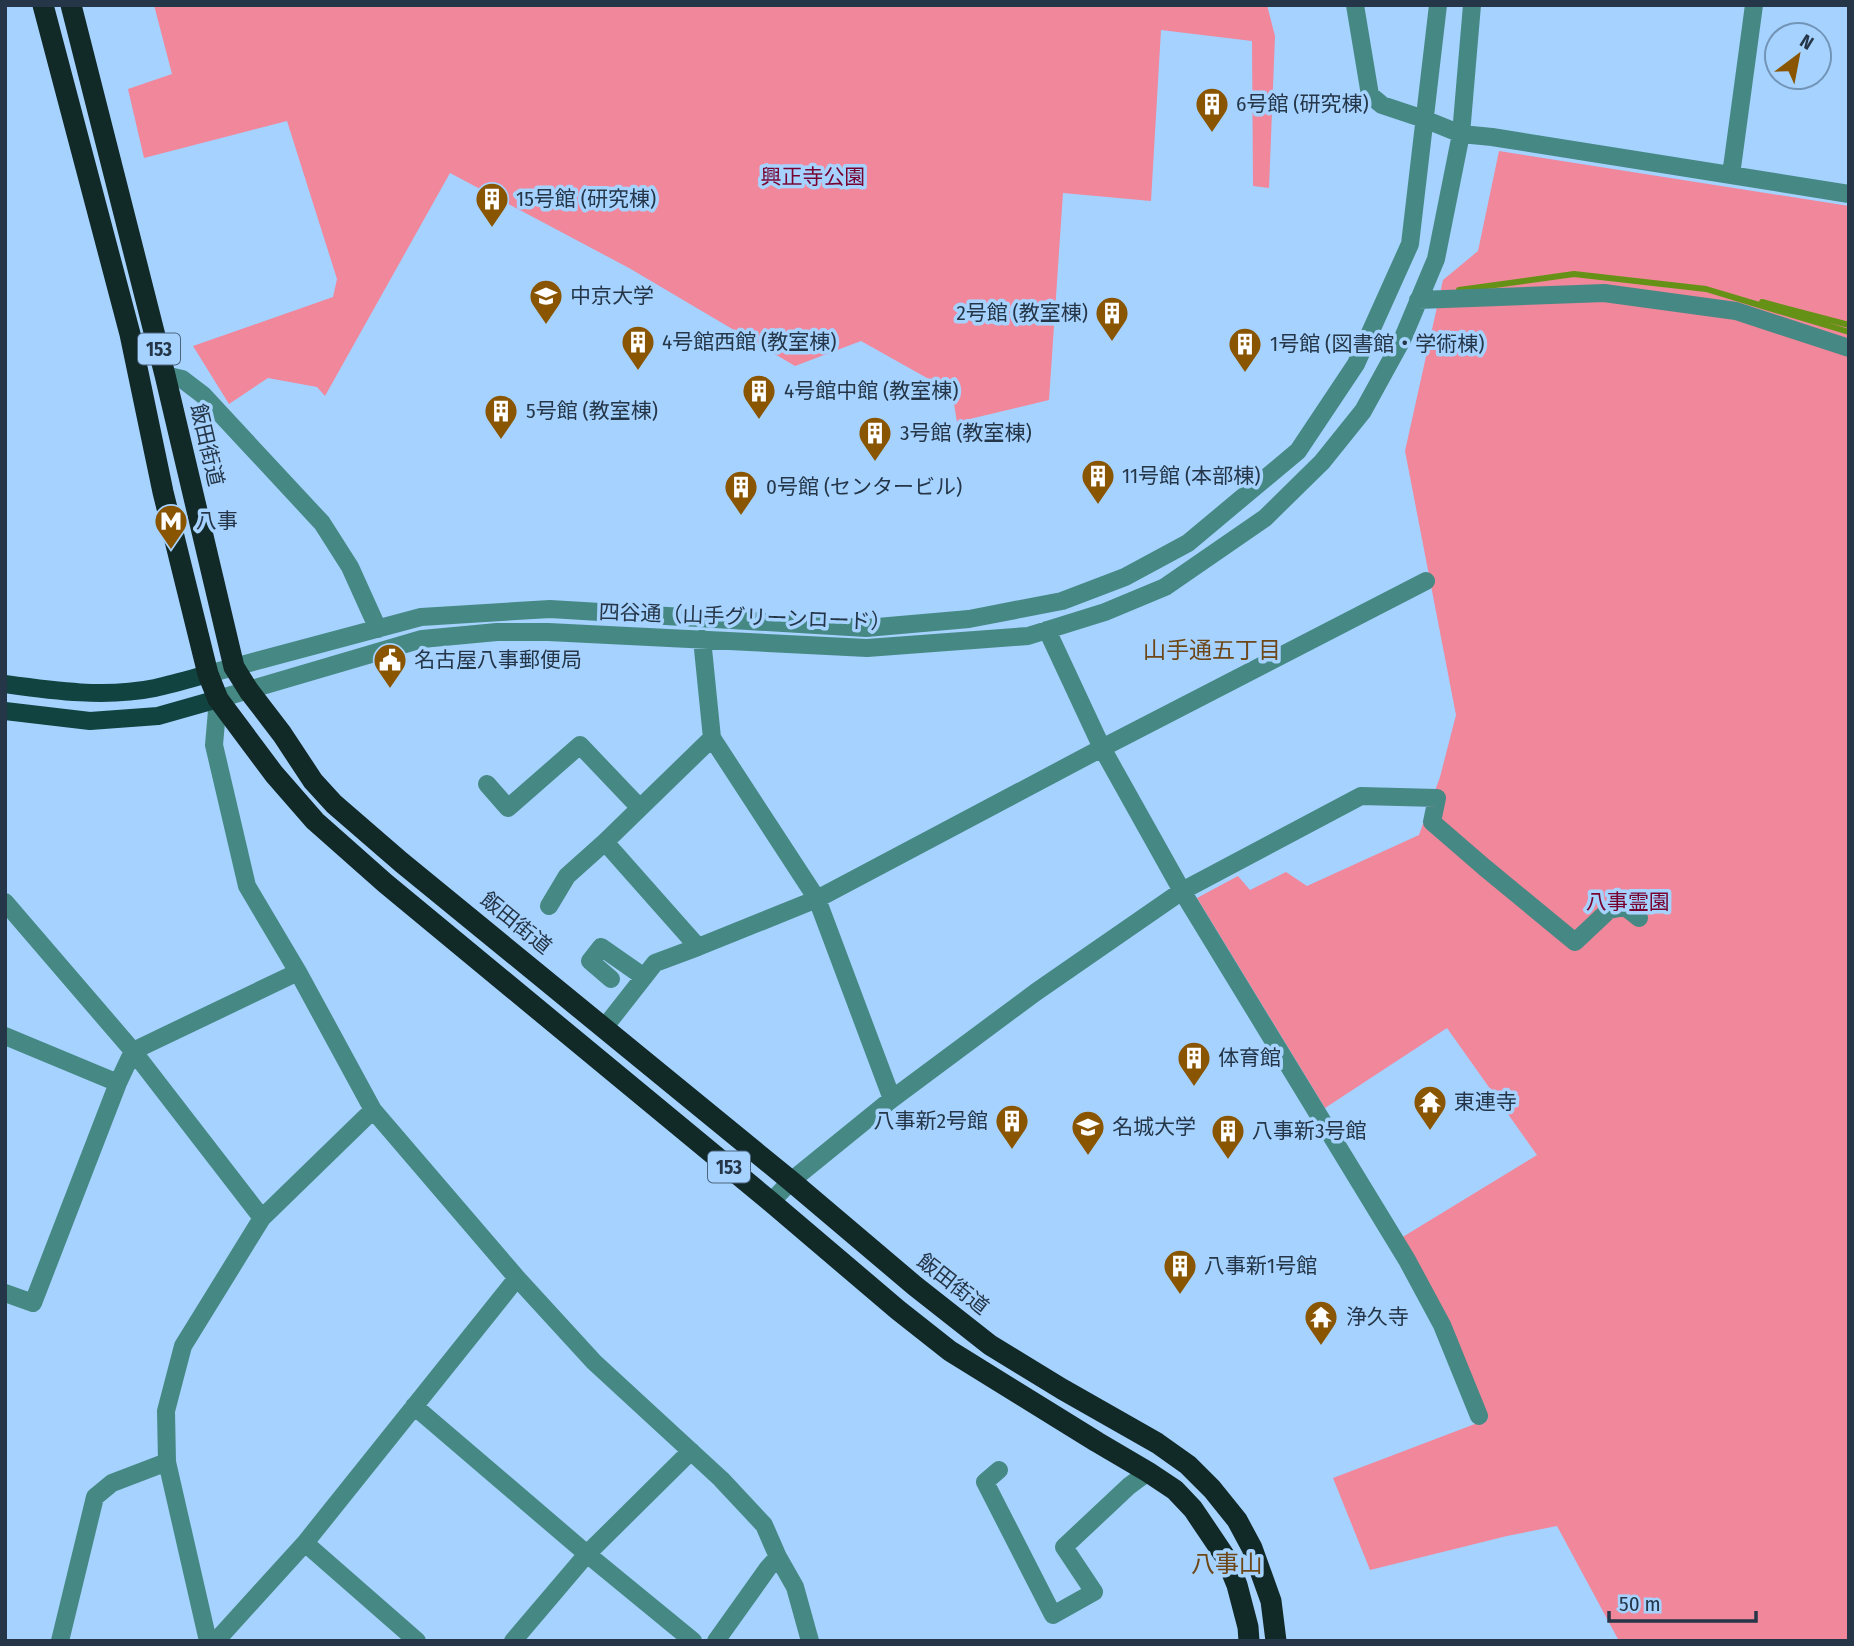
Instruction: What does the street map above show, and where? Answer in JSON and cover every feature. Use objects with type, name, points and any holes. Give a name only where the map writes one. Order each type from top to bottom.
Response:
[{"type":"highway","name":"153","points":[[43,5],[130,334],[163,492],[208,674],[218,699],[274,774],[315,821],[396,892],[898,1310],[950,1351],[1175,1490],[1193,1509],[1226,1558],[1237,1585],[1249,1641]]},
{"type":"highway","name":"飯田街道","points":[[71,5],[165,375],[234,667],[248,691],[282,734],[313,781],[334,804],[401,862],[990,1345],[1157,1443],[1188,1465],[1237,1520],[1252,1548],[1271,1601],[1276,1641]]},
{"type":"main road","points":[[5,684],[72,693],[104,693],[154,688],[208,674]]},
{"type":"main road","points":[[5,712],[90,721],[158,716],[218,699]]},
{"type":"street","points":[[1355,5],[1370,95],[1382,105],[1461,134],[1849,194]]},
{"type":"street","points":[[208,674],[421,617],[550,609],[866,628],[969,619],[1062,601],[1125,577],[1188,543],[1298,451],[1356,364],[1410,244],[1438,5]]},
{"type":"street","name":"四谷通（山手グリーンロード）","points":[[218,699],[422,639],[497,632],[548,632],[867,649],[1028,636],[1105,612],[1165,587],[1265,518],[1322,462],[1363,411],[1402,340],[1436,259],[1461,134],[1472,5]]},
{"type":"street","points":[[1731,176],[1754,5]]},
{"type":"street","points":[[1418,300],[1604,293],[1736,311],[1849,348]]},
{"type":"street","points":[[165,375],[182,379],[203,395],[322,523],[350,567],[378,629]]},
{"type":"street","points":[[604,1028],[655,963],[817,899],[1426,581]]},
{"type":"street","points":[[1047,630],[1102,748],[1182,891],[1407,1260],[1442,1325],[1479,1416]]},
{"type":"street","points":[[702,639],[712,738],[817,899],[892,1099]]},
{"type":"street","points":[[218,699],[214,745],[247,886],[298,972],[373,1110],[517,1278],[594,1362],[721,1479],[764,1525],[795,1587],[810,1641]]},
{"type":"street","points":[[549,906],[567,876],[712,738]]},
{"type":"street","points":[[487,784],[508,808],[580,745],[640,808]]},
{"type":"street","points":[[771,1202],[791,1181],[892,1099],[1036,992],[1182,891],[1361,796],[1437,798],[1432,822],[1575,942],[1609,910],[1625,907],[1639,918]]},
{"type":"street","points":[[605,842],[698,947]]},
{"type":"street","points":[[5,902],[133,1051],[262,1218]]},
{"type":"street","points":[[611,979],[590,961],[601,947],[644,977]]},
{"type":"street","points":[[5,1293],[33,1303],[118,1083],[133,1051],[298,972]]},
{"type":"street","points":[[5,1036],[118,1083]]},
{"type":"street","points":[[208,1641],[167,1462],[166,1410],[183,1346],[262,1218],[373,1110]]},
{"type":"street","points":[[216,1641],[304,1543],[517,1278]]},
{"type":"street","points":[[414,1406],[693,1641]]},
{"type":"street","points":[[513,1641],[587,1554],[691,1451]]},
{"type":"street","points":[[60,1641],[95,1497],[112,1483],[167,1462]]},
{"type":"street","points":[[999,1469],[985,1482],[1053,1615],[1094,1592],[1064,1547],[1129,1486],[1148,1472]]},
{"type":"street","points":[[304,1543],[417,1641]]},
{"type":"street","points":[[716,1641],[778,1557]]},
{"type":"green space","name":"興正寺公園","points":[[154,5],[1267,5],[1275,36],[1269,188],[1253,186],[1252,41],[1161,30],[1151,201],[1063,193],[1049,400],[957,422],[952,392],[861,341],[795,366],[629,268],[450,173],[325,396],[317,387],[268,378],[229,404],[193,346],[333,297],[337,279],[287,121],[144,158],[128,89],[172,74]]},
{"type":"green space","name":"八事霊園","points":[[1499,151],[1849,206],[1849,1641],[1619,1641],[1557,1526],[1370,1570],[1333,1478],[1488,1419],[1421,1273],[1401,1238],[1537,1155],[1447,1028],[1325,1108],[1197,898],[1238,876],[1250,890],[1286,872],[1307,886],[1419,835],[1440,777],[1456,715],[1405,451],[1443,280],[1478,251]]},
{"type":"waterway","points":[[1459,290],[1574,274],[1706,289],[1849,332]]},
{"type":"waterway","points":[[1762,302],[1849,325]]},
{"type":"place","name":"6号館 (研究棟)","points":[[1212,134]]},
{"type":"place","name":"15号館 (研究棟)","points":[[492,229]]},
{"type":"place","name":"中京大学","points":[[546,326]]},
{"type":"place","name":"2号館 (教室棟)","points":[[1112,343]]},
{"type":"place","name":"4号館西館 (教室棟)","points":[[638,372]]},
{"type":"place","name":"1号館 (図書館・学術棟)","points":[[1245,374]]},
{"type":"place","name":"4号館中館 (教室棟)","points":[[759,421]]},
{"type":"place","name":"5号館 (教室棟)","points":[[501,441]]},
{"type":"place","name":"3号館 (教室棟)","points":[[875,463]]},
{"type":"place","name":"11号館 (本部棟)","points":[[1098,506]]},
{"type":"place","name":"0号館 (センタービル)","points":[[741,517]]},
{"type":"place","name":"八事","points":[[171,551]]},
{"type":"place","name":"名古屋八事郵便局","points":[[390,690]]},
{"type":"place","name":"体育館","points":[[1194,1088]]},
{"type":"place","name":"東連寺","points":[[1430,1132]]},
{"type":"place","name":"八事新2号館","points":[[1012,1151]]},
{"type":"place","name":"名城大学","points":[[1088,1157]]},
{"type":"place","name":"八事新3号館","points":[[1228,1161]]},
{"type":"place","name":"八事新1号館","points":[[1180,1296]]},
{"type":"place","name":"浄久寺","points":[[1321,1347]]},
{"type":"district","name":"山手通五丁目","points":[[1212,650]]},
{"type":"district","name":"八事山","points":[[1227,1564]]}]
